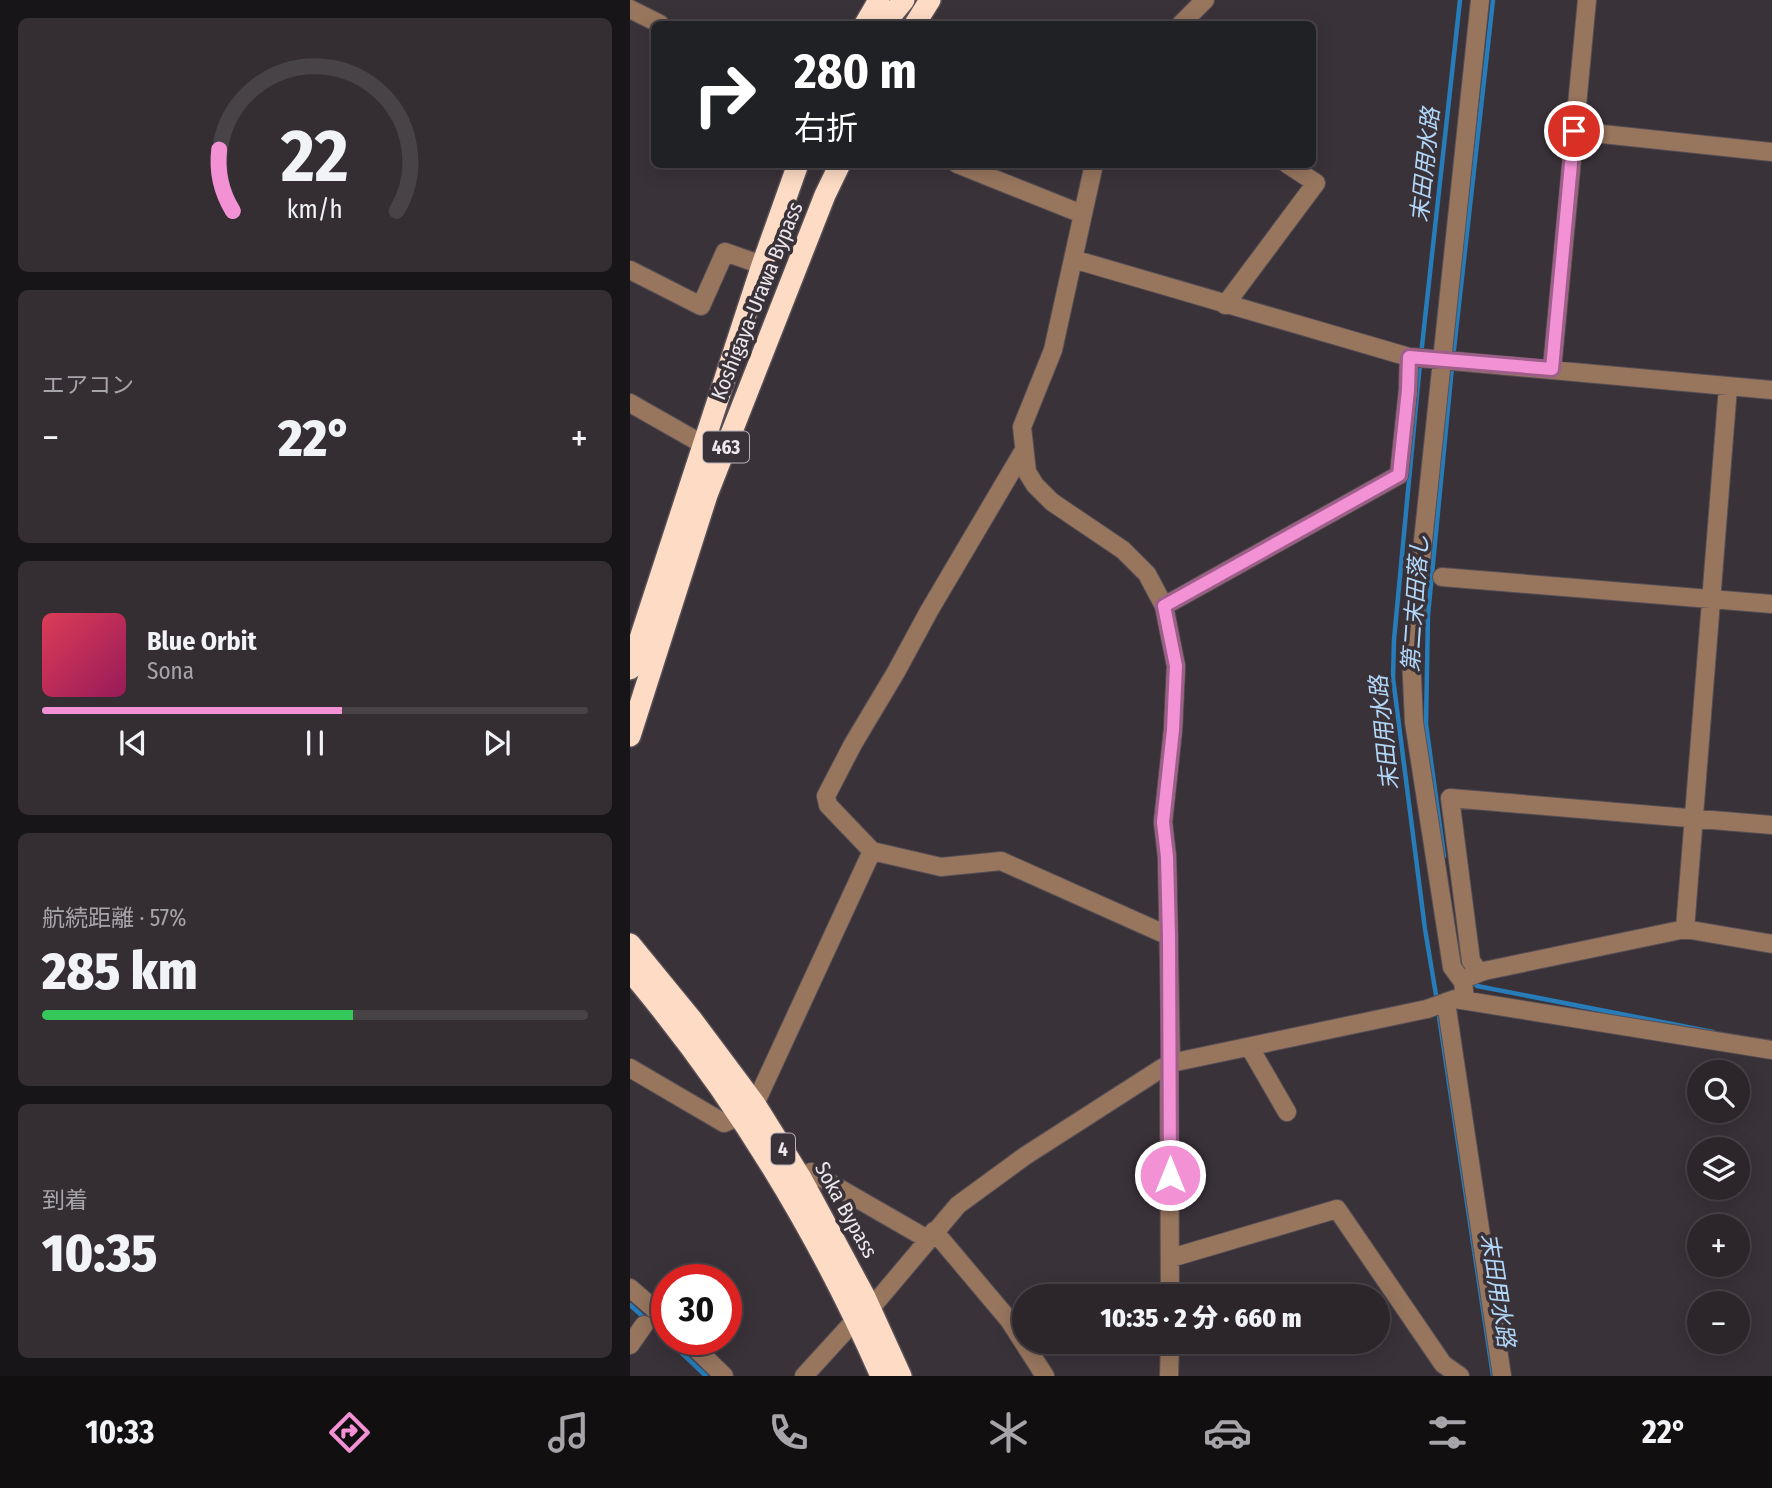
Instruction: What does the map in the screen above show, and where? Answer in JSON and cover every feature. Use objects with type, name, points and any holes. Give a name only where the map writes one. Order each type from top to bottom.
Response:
[{"type":"highway","points":[[867,21],[879,0]]},
{"type":"highway","points":[[886,21],[904,0]]},
{"type":"highway","points":[[917,21],[930,0]]},
{"type":"highway","name":"Koshigaya-Urawa Bypass","points":[[630,669],[762,265],[797,168]]},
{"type":"highway","name":"Koshigaya-Urawa Bypass","points":[[630,736],[708,495],[820,207],[838,168]]},
{"type":"highway","name":"Soka Bypass","points":[[630,944],[692,1021],[748,1110],[786,1188],[901,1376]]},
{"type":"highway","name":"Soka Bypass","points":[[630,971],[748,1110],[801,1178],[863,1314],[881,1376]]},
{"type":"street","points":[[1184,21],[1205,0]]},
{"type":"street","points":[[1464,991],[1452,967],[1414,722],[1411,655],[1480,0]]},
{"type":"street","points":[[1552,369],[1587,0]]},
{"type":"street","points":[[630,9],[654,21]]},
{"type":"street","points":[[1574,131],[1772,152]]},
{"type":"street","points":[[967,168],[1082,214]]},
{"type":"street","points":[[1093,168],[1053,350],[1022,428],[1027,471],[1044,496],[1123,550],[1147,574],[1164,606],[1176,666],[1173,730],[1163,822],[1167,857],[1169,936],[1170,1284]]},
{"type":"street","points":[[1225,304],[1316,183],[1293,168]]},
{"type":"street","points":[[630,270],[701,306],[725,252],[762,265]]},
{"type":"street","points":[[1073,259],[1409,357],[1772,390]]},
{"type":"street","points":[[1164,606],[1399,475],[1409,357]]},
{"type":"street","points":[[1685,929],[1728,387]]},
{"type":"street","points":[[630,403],[704,445]]},
{"type":"street","points":[[1024,450],[853,744],[826,796],[828,804],[872,851],[941,867],[1001,861],[1169,936]]},
{"type":"street","points":[[1442,577],[1772,604]]},
{"type":"street","points":[[1479,972],[1471,961],[1450,798],[1772,825]]},
{"type":"street","points":[[630,1068],[724,1123],[748,1110],[872,851]]},
{"type":"street","points":[[804,1376],[863,1314],[958,1205],[1025,1156],[1170,1063],[1427,1009],[1464,991],[1479,972],[1685,929],[1772,944]]},
{"type":"street","points":[[1464,991],[1772,1050]]},
{"type":"street","points":[[1446,1002],[1502,1376]]},
{"type":"street","points":[[1250,1048],[1286,1112]]},
{"type":"street","points":[[801,1178],[811,1172],[931,1236],[1009,1320],[1045,1376]]},
{"type":"street","points":[[1171,1258],[1337,1209],[1443,1364],[1460,1376]]},
{"type":"street","points":[[630,1288],[651,1306]]},
{"type":"street","points":[[630,1345],[643,1325]]},
{"type":"street","points":[[1169,1376],[1170,1354]]},
{"type":"street","points":[[702,1355],[724,1376]]},
{"type":"waterway","name":"末田用水路","points":[[1421,355],[1460,0]]},
{"type":"waterway","name":"第二末田落し","points":[[1453,358],[1493,0]]},
{"type":"waterway","name":"末田用水路","points":[[1420,363],[1394,640],[1393,678],[1425,929],[1437,1001]]},
{"type":"waterway","name":"第二末田落し","points":[[1444,856],[1426,724],[1428,615],[1452,367]]},
{"type":"waterway","name":"第二末田落し","points":[[1472,981],[1477,986],[1713,1032]]},
{"type":"waterway","name":"末田用水路","points":[[1438,1010],[1493,1376]]},
{"type":"waterway","points":[[630,1305],[651,1324]]},
{"type":"waterway","points":[[684,1355],[706,1376]]},
{"type":"route","points":[[1170,1175],[1169,936],[1167,857],[1163,822],[1173,730],[1176,666],[1164,606],[1399,475],[1409,357],[1552,369],[1574,131]]}]
